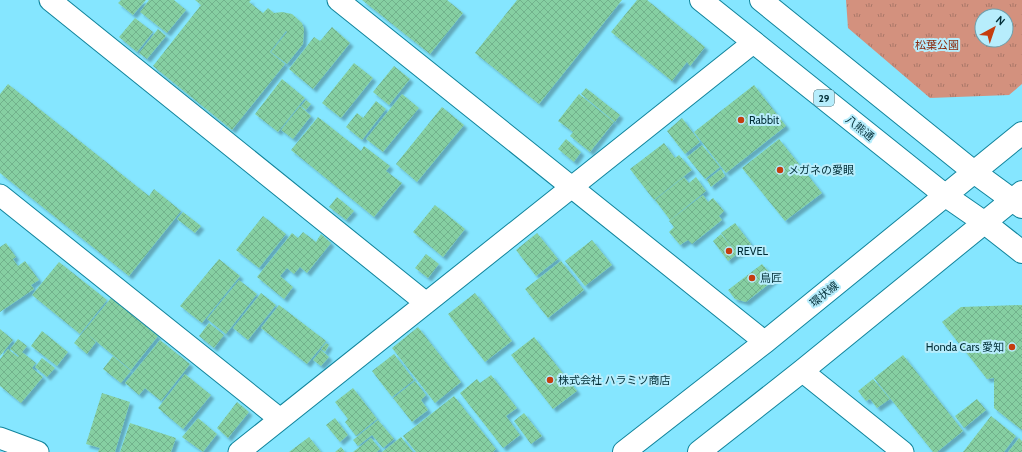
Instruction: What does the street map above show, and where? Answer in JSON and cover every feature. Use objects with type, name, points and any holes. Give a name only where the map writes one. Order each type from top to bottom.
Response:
[{"type":"main road","name":"八熊通","points":[[701,0],[946,196],[985,223],[1022,252]]},
{"type":"main road","points":[[699,452],[985,223],[1019,199],[974,172],[761,0]]},
{"type":"main road","name":"環状線","points":[[624,452],[765,342],[1022,134]]},
{"type":"street","points":[[50,0],[426,303]]},
{"type":"street","points":[[338,0],[765,342]]},
{"type":"street","points":[[238,452],[754,42]]},
{"type":"street","points":[[0,196],[280,420]]},
{"type":"street","points":[[802,371],[903,452]]},
{"type":"street","points":[[0,438],[38,452]]},
{"type":"green space","name":"松葉公園","points":[[846,0],[1022,0],[1022,84],[1009,95],[930,98],[848,28]]},
{"type":"building","points":[[121,0],[146,0],[133,15],[118,3]]},
{"type":"building","points":[[149,0],[174,0],[186,10],[167,33],[140,12]]},
{"type":"building","points":[[195,0],[251,0],[249,2],[263,13],[268,8],[274,13],[282,12],[292,14],[302,23],[304,29],[303,44],[287,64],[271,52],[287,32],[286,31],[270,52],[285,64],[232,130],[153,66],[201,5]]},
{"type":"building","points":[[362,0],[447,0],[463,13],[430,54]]},
{"type":"building","points":[[517,0],[622,0],[539,104],[475,53]]},
{"type":"building","points":[[637,0],[647,0],[705,47],[690,66],[687,62],[672,81],[611,32]]},
{"type":"building","points":[[135,18],[153,32],[137,52],[119,37]]},
{"type":"building","points":[[332,27],[350,43],[313,89],[289,69],[314,37],[320,41]]},
{"type":"building","points":[[158,29],[166,36],[147,59],[139,53]]},
{"type":"building","points":[[354,63],[373,78],[341,118],[322,103]]},
{"type":"building","points":[[394,66],[410,79],[389,105],[373,92]]},
{"type":"building","points":[[282,79],[305,98],[278,132],[255,114]]},
{"type":"building","points":[[8,84],[149,196],[154,189],[181,211],[129,276],[0,173],[0,94]]},
{"type":"building","points":[[754,85],[786,126],[726,173],[694,132]]},
{"type":"building","points":[[586,88],[620,115],[615,122],[581,94]]},
{"type":"building","points":[[402,94],[419,108],[383,152],[366,139]]},
{"type":"building","points":[[579,94],[614,122],[590,152],[570,136],[573,132],[558,121]]},
{"type":"building","points":[[306,100],[311,104],[306,110],[301,106]]},
{"type":"building","points":[[376,101],[386,109],[362,140],[346,127],[357,113],[363,118]]},
{"type":"building","points":[[300,106],[311,116],[293,139],[281,130]]},
{"type":"building","points":[[442,107],[464,125],[417,182],[396,164]]},
{"type":"building","points":[[318,117],[361,151],[364,146],[390,166],[386,171],[402,183],[374,217],[291,150]]},
{"type":"building","points":[[682,118],[700,142],[685,154],[667,131]]},
{"type":"building","points":[[566,139],[581,152],[574,162],[558,149]]},
{"type":"building","points":[[779,139],[822,193],[785,221],[742,168]]},
{"type":"building","points":[[664,143],[675,158],[679,155],[692,170],[654,200],[630,169]]},
{"type":"building","points":[[702,145],[720,167],[705,179],[687,157]]},
{"type":"building","points":[[721,169],[725,176],[711,187],[707,180]]},
{"type":"building","points":[[684,177],[689,183],[696,177],[706,191],[670,220],[655,200]]},
{"type":"building","points":[[703,195],[708,202],[713,198],[724,211],[719,216],[722,220],[692,244],[688,240],[680,245],[669,232],[674,227],[669,221]]},
{"type":"building","points":[[337,197],[354,211],[346,220],[329,207]]},
{"type":"building","points":[[435,205],[465,229],[443,257],[413,232]]},
{"type":"building","points":[[183,212],[201,226],[195,233],[177,219]]},
{"type":"building","points":[[263,216],[286,234],[259,268],[236,250]]},
{"type":"building","points":[[735,223],[751,244],[738,255],[721,233]]},
{"type":"building","points":[[303,232],[316,242],[321,234],[331,243],[307,273],[300,267],[294,274],[287,268],[280,276],[293,287],[284,299],[257,277],[292,233],[298,238]]},
{"type":"building","points":[[537,233],[558,259],[536,276],[516,250]]},
{"type":"building","points":[[721,234],[737,254],[728,261],[713,241]]},
{"type":"building","points":[[592,240],[612,265],[585,286],[565,261]]},
{"type":"building","points":[[6,243],[16,257],[13,259],[18,266],[25,261],[39,280],[31,285],[34,289],[0,312],[0,247]]},
{"type":"building","points":[[426,254],[439,264],[428,278],[415,268]]},
{"type":"building","points":[[219,259],[240,276],[202,323],[180,306]]},
{"type":"building","points":[[561,261],[584,290],[548,318],[525,289]]},
{"type":"building","points":[[59,262],[107,300],[80,334],[32,295]]},
{"type":"building","points":[[762,264],[775,279],[746,302],[735,299],[728,290]]},
{"type":"building","points":[[239,280],[257,294],[226,334],[207,319]]},
{"type":"building","points":[[261,293],[276,305],[248,340],[233,328]]},
{"type":"building","points":[[475,293],[512,341],[485,362],[448,314]]},
{"type":"building","points":[[111,298],[158,336],[131,370],[86,333],[96,342],[87,354],[74,343]]},
{"type":"building","points":[[279,305],[326,341],[307,364],[261,328]]},
{"type":"building","points":[[1022,305],[1022,430],[994,408],[994,378],[987,379],[942,322],[961,307]]},
{"type":"building","points":[[209,323],[224,335],[214,348],[199,336]]},
{"type":"building","points":[[418,327],[461,382],[435,403],[392,348]]},
{"type":"building","points":[[0,329],[13,340],[0,356]]},
{"type":"building","points":[[42,331],[68,352],[57,366],[31,346]]},
{"type":"building","points":[[534,337],[577,391],[553,409],[511,355]]},
{"type":"building","points":[[18,339],[27,346],[19,356],[10,349]]},
{"type":"building","points":[[160,340],[190,364],[161,401],[145,388],[139,395],[125,383]]},
{"type":"building","points":[[326,343],[329,345],[325,352],[321,349]]},
{"type":"building","points":[[8,349],[18,357],[22,352],[36,363],[32,368],[43,377],[21,403],[0,386],[0,359]]},
{"type":"building","points":[[321,350],[329,357],[321,366],[313,360]]},
{"type":"building","points":[[394,354],[414,380],[392,397],[372,371]]},
{"type":"building","points":[[903,355],[963,431],[937,452],[933,452],[874,378]]},
{"type":"building","points":[[113,356],[131,371],[121,383],[103,369]]},
{"type":"building","points":[[42,358],[55,368],[47,377],[35,367]]},
{"type":"building","points":[[185,374],[211,395],[183,429],[158,408]]},
{"type":"building","points":[[491,375],[517,408],[506,416],[520,435],[503,448],[460,393],[477,379],[480,383]]},
{"type":"building","points":[[873,379],[890,399],[877,408],[870,399],[866,401],[858,391]]},
{"type":"building","points":[[415,381],[426,395],[421,400],[428,410],[412,422],[393,398]]},
{"type":"building","points":[[353,388],[377,419],[356,436],[345,422],[348,419],[335,402]]},
{"type":"building","points":[[102,393],[130,402],[115,452],[98,452],[100,448],[86,444]]},
{"type":"building","points":[[454,396],[496,449],[493,452],[416,452],[403,436]]},
{"type":"building","points":[[977,399],[986,410],[964,428],[955,416]]},
{"type":"building","points":[[237,402],[249,412],[228,438],[217,428]]},
{"type":"building","points":[[524,413],[542,436],[531,444],[514,421]]},
{"type":"building","points":[[991,416],[1016,436],[1004,452],[963,452]]},
{"type":"building","points":[[198,418],[217,434],[203,452],[182,437]]},
{"type":"building","points":[[335,418],[348,435],[340,442],[326,425]]},
{"type":"building","points":[[378,420],[394,439],[383,448],[372,435],[358,446],[353,440]]},
{"type":"building","points":[[130,423],[176,438],[171,452],[120,452]]},
{"type":"building","points":[[309,437],[321,452],[289,452]]},
{"type":"building","points":[[401,437],[413,452],[382,452]]},
{"type":"building","points":[[371,438],[380,449],[377,452],[353,452]]},
{"type":"building","points":[[1019,438],[1022,441],[1022,452],[1008,452]]},
{"type":"building","points":[[341,447],[345,452],[335,452]]},
{"type":"place","name":"Rabbit","points":[[741,120]]},
{"type":"place","name":"メガネの愛眼","points":[[780,170]]},
{"type":"place","name":"REVEL","points":[[729,251]]},
{"type":"place","name":"鳥匠","points":[[752,278]]},
{"type":"place","name":"Honda Cars 愛知","points":[[1012,347]]},
{"type":"place","name":"株式会社 ハラミツ商店","points":[[550,380]]}]
